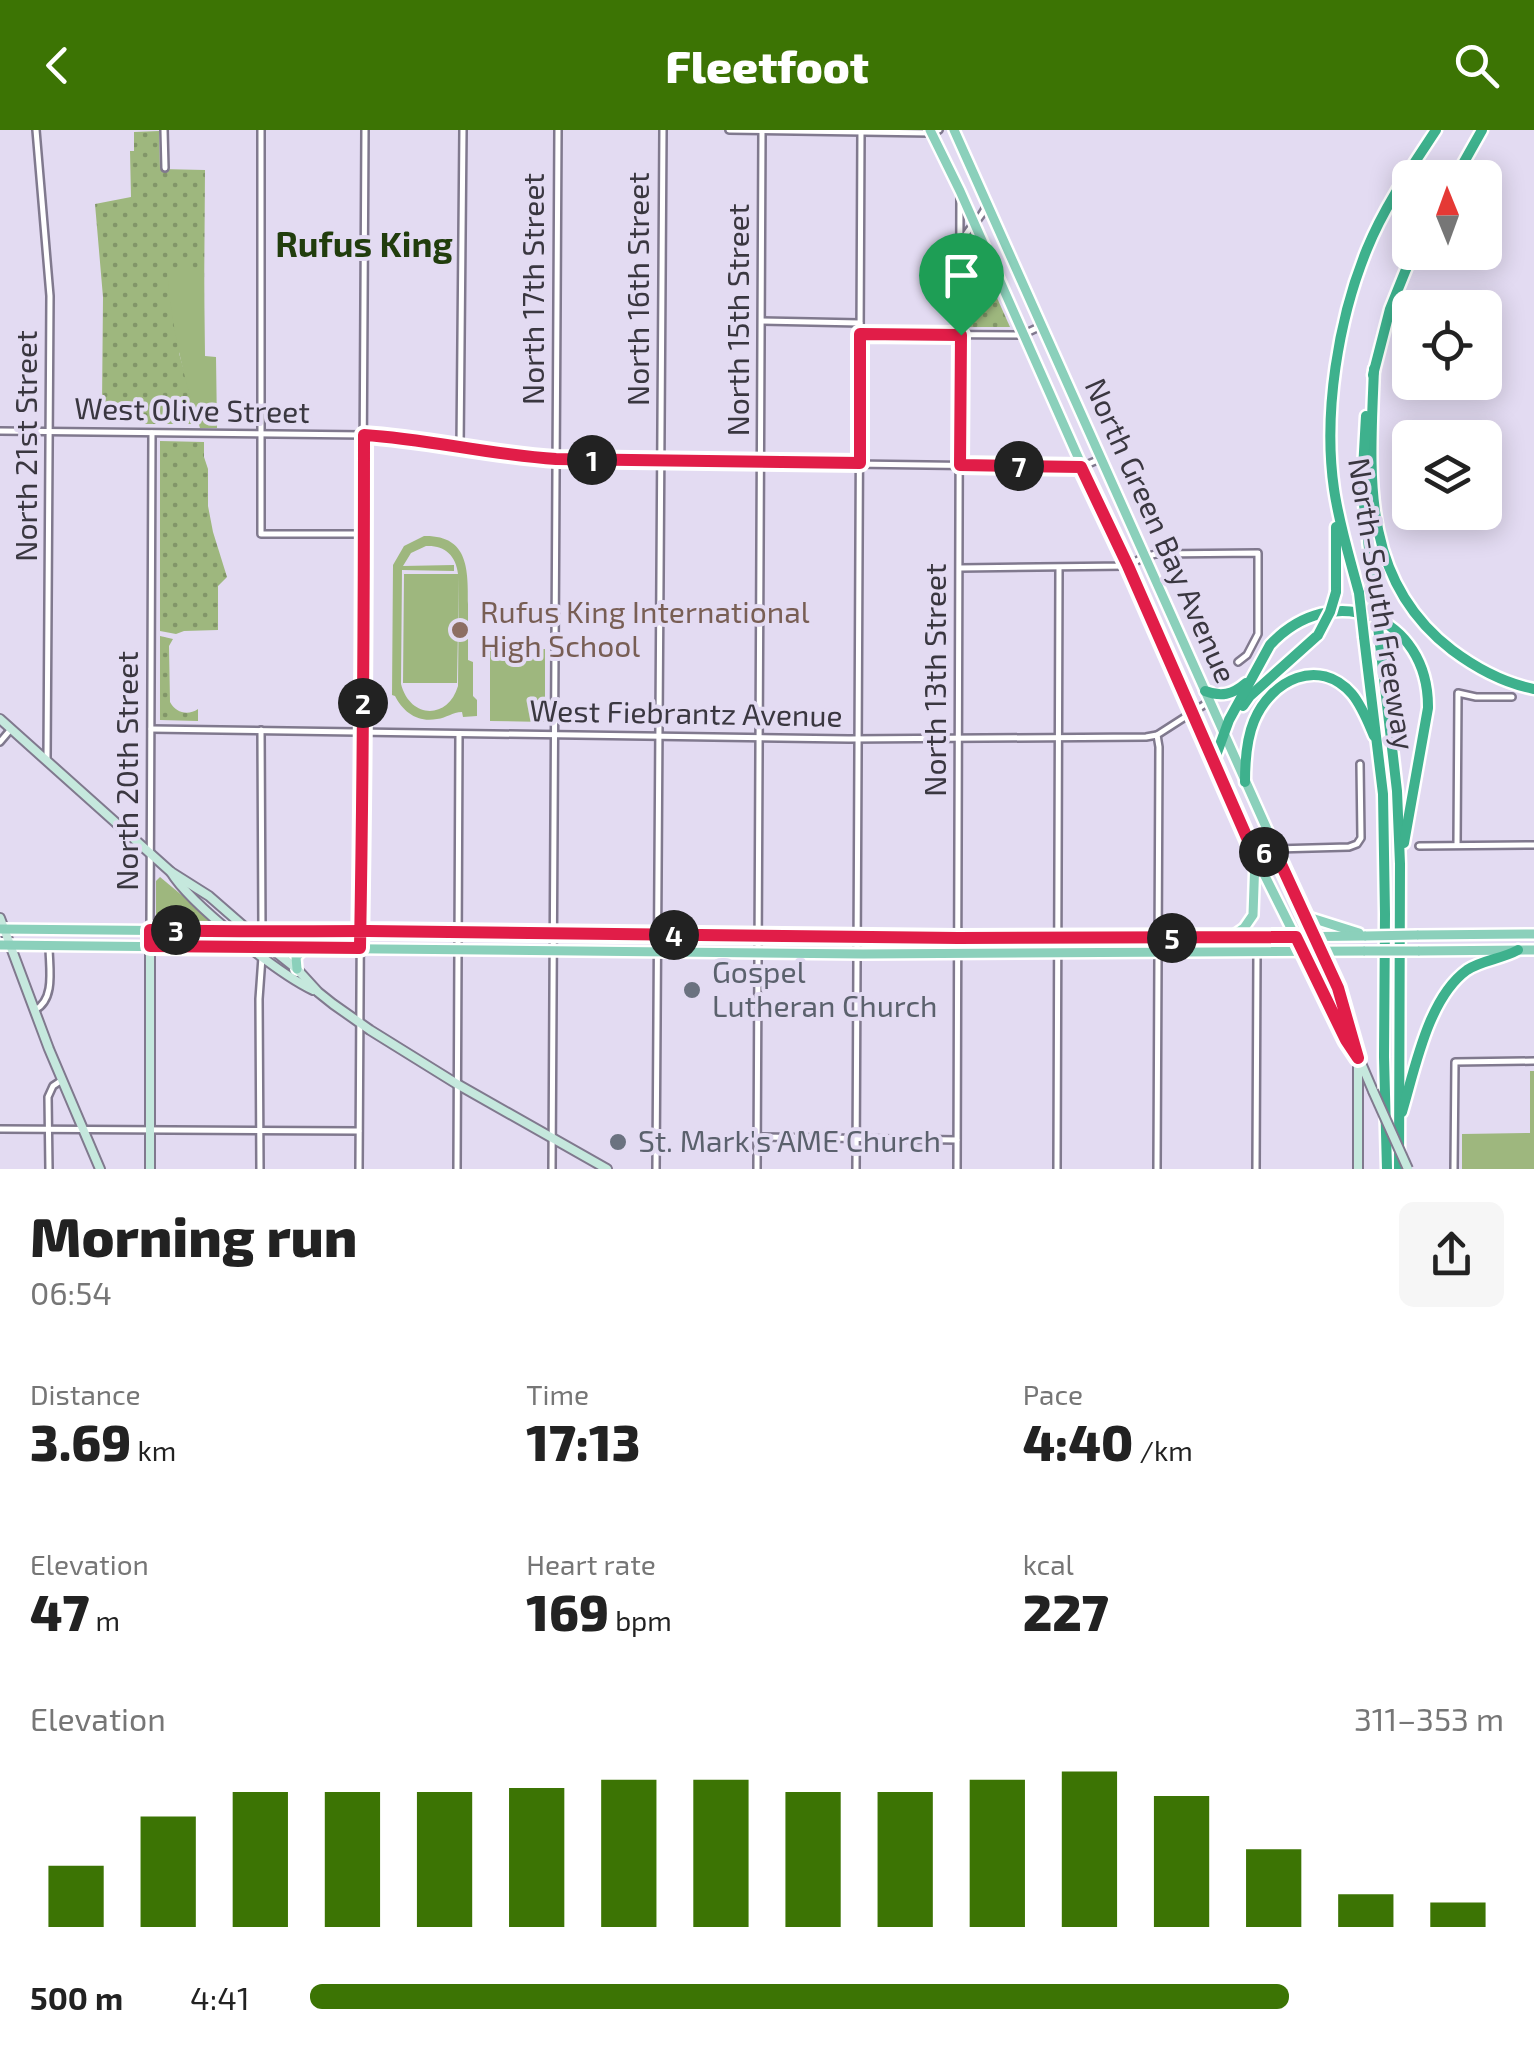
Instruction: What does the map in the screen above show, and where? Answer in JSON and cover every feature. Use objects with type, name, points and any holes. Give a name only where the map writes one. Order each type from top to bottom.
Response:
[{"type":"highway","name":"North-South Freeway","points":[[1383,1169],[1383,794],[1359,593],[1334,491],[1332,394],[1342,336],[1368,248],[1403,179],[1436,130]]},
{"type":"highway","points":[[1465,160],[1482,130]]},
{"type":"highway","name":"North-South Freeway","points":[[1399,1169],[1400,864],[1396,791],[1362,487],[1374,369],[1390,309],[1406,270]]},
{"type":"highway","points":[[1374,369],[1372,496],[1388,568],[1416,616],[1440,640],[1493,676],[1534,689]]},
{"type":"highway","points":[[1226,732],[1250,696],[1312,643],[1330,612],[1336,592],[1334,491]]},
{"type":"highway","points":[[1214,761],[1229,720],[1270,645],[1279,636],[1303,620],[1326,612],[1354,612],[1381,620],[1416,652],[1426,682],[1428,708],[1400,864]]},
{"type":"highway","points":[[1207,696],[1236,691],[1254,676]]},
{"type":"highway","points":[[1245,782],[1247,745],[1258,711],[1276,690],[1296,677],[1327,677],[1351,692],[1378,744]]},
{"type":"highway","points":[[1398,1123],[1438,1005],[1467,971],[1518,950]]},
{"type":"main road","name":"North Green Bay Avenue","points":[[954,130],[1322,952]]},
{"type":"main road","name":"North Green Bay Avenue","points":[[933,131],[1255,856],[1303,952]]},
{"type":"main road","points":[[1230,938],[1253,915],[1255,856]]},
{"type":"main road","points":[[1305,916],[1366,936]]},
{"type":"main road","points":[[2,929],[856,938],[1534,934]]},
{"type":"main road","points":[[0,945],[856,954],[1534,950]]},
{"type":"main road","points":[[297,969],[296,957],[306,948]]},
{"type":"street","name":"North 21st Street","points":[[36,130],[50,288],[47,762]]},
{"type":"street","points":[[164,130],[164,168]]},
{"type":"street","points":[[261,130],[261,534],[364,534]]},
{"type":"street","points":[[359,1169],[364,130]]},
{"type":"street","points":[[460,447],[463,130]]},
{"type":"street","name":"North 17th Street","points":[[552,1169],[558,130]]},
{"type":"street","name":"North 16th Street","points":[[656,1169],[663,130]]},
{"type":"street","points":[[729,130],[933,131]]},
{"type":"street","name":"North 15th Street","points":[[756,1169],[762,131]]},
{"type":"street","points":[[856,1169],[861,132]]},
{"type":"street","name":"North 13th Street","points":[[957,1169],[960,191]]},
{"type":"street","points":[[961,250],[964,236],[983,214],[986,204]]},
{"type":"street","points":[[762,321],[860,323]]},
{"type":"street","points":[[860,334],[1022,335],[1040,326]]},
{"type":"street","name":"West Olive Street","points":[[0,431],[364,435],[556,459],[1081,467],[1100,459]]},
{"type":"street","name":"North 20th Street","points":[[150,1169],[152,434]]},
{"type":"street","points":[[959,568],[1128,566],[1156,554],[1258,553],[1258,634],[1248,655],[1238,662]]},
{"type":"street","points":[[1056,1169],[1059,568]]},
{"type":"street","points":[[1457,846],[1458,693],[1476,698],[1512,697]]},
{"type":"street","name":"West Fiebrantz Avenue","points":[[150,730],[958,739],[1146,737],[1191,712],[1207,696]]},
{"type":"street","points":[[0,720],[150,852],[184,891],[252,947]]},
{"type":"street","points":[[0,742],[10,729]]},
{"type":"street","points":[[260,730],[264,948],[260,969],[260,1169]]},
{"type":"street","points":[[457,1169],[459,734]]},
{"type":"street","points":[[1156,734],[1157,1169]]},
{"type":"street","points":[[1255,856],[1274,849],[1357,844],[1360,764]]},
{"type":"street","points":[[1419,846],[1534,845]]},
{"type":"street","points":[[171,872],[198,888],[248,930],[298,982],[318,992]]},
{"type":"street","points":[[0,918],[100,1169]]},
{"type":"street","points":[[35,1010],[43,1006],[49,988],[49,946]]},
{"type":"street","points":[[264,948],[297,969],[318,992],[359,1023],[607,1169]]},
{"type":"street","points":[[1256,1169],[1258,952]]},
{"type":"street","points":[[1303,952],[1358,1058],[1358,1169]]},
{"type":"street","points":[[1322,952],[1358,1058],[1408,1169]]},
{"type":"street","points":[[1454,1169],[1456,1062],[1534,1061]]},
{"type":"street","points":[[48,1169],[50,1091],[62,1080]]},
{"type":"street","points":[[0,1129],[359,1131]]},
{"type":"street","points":[[756,1137],[957,1140]]},
{"type":"green space","points":[[159,131],[160,169],[205,170],[204,308],[179,353],[199,424],[142,424],[141,406],[102,404],[103,297],[95,204],[131,197],[130,151],[134,151],[134,132]]},
{"type":"green space","points":[[167,270],[204,270],[205,356],[216,357],[217,428],[200,428],[183,370]]},
{"type":"green space","points":[[969,291],[994,291],[1010,327],[970,327]]},
{"type":"green space","points":[[160,441],[204,442],[208,506],[227,577],[218,586],[218,630],[176,634],[160,631]]},
{"type":"green space","points":[[424,536],[439,537],[450,541],[463,557],[468,660],[473,662],[477,716],[463,717],[462,712],[430,720],[417,718],[392,695],[393,565],[404,546]],"holes":[[[432,546],[444,549],[452,557],[458,574],[404,574],[403,683],[457,683],[459,576],[458,686],[446,705],[429,711],[412,704],[401,684],[402,570],[454,571],[454,565],[403,566],[411,553]]]},
{"type":"green space","points":[[160,636],[173,639],[169,646],[170,702],[183,712],[198,709],[198,721],[160,720]]},
{"type":"green space","points":[[490,649],[545,649],[545,722],[490,721]]},
{"type":"green space","points":[[160,877],[214,924],[158,923],[156,881]]},
{"type":"green space","points":[[1530,1071],[1534,1071],[1534,1169],[1462,1169],[1462,1134],[1530,1133]]},
{"type":"place","name":"Rufus King International High School","points":[[460,630]]},
{"type":"place","name":"Gospel Lutheran Church","points":[[692,990]]},
{"type":"place","name":"St. Mark's AME Church","points":[[618,1142]]},
{"type":"district","name":"Rufus King","points":[[364,245]]},
{"type":"route","points":[[961,335],[860,334],[860,463],[556,459],[364,435],[364,534],[360,883],[360,931],[360,948],[150,946],[150,930],[272,930],[296,931],[327,931],[352,931],[360,931],[368,931],[958,938],[1296,937],[1358,1058],[1338,988],[1274,849],[1255,856],[1081,467],[960,465],[961,335]]}]
